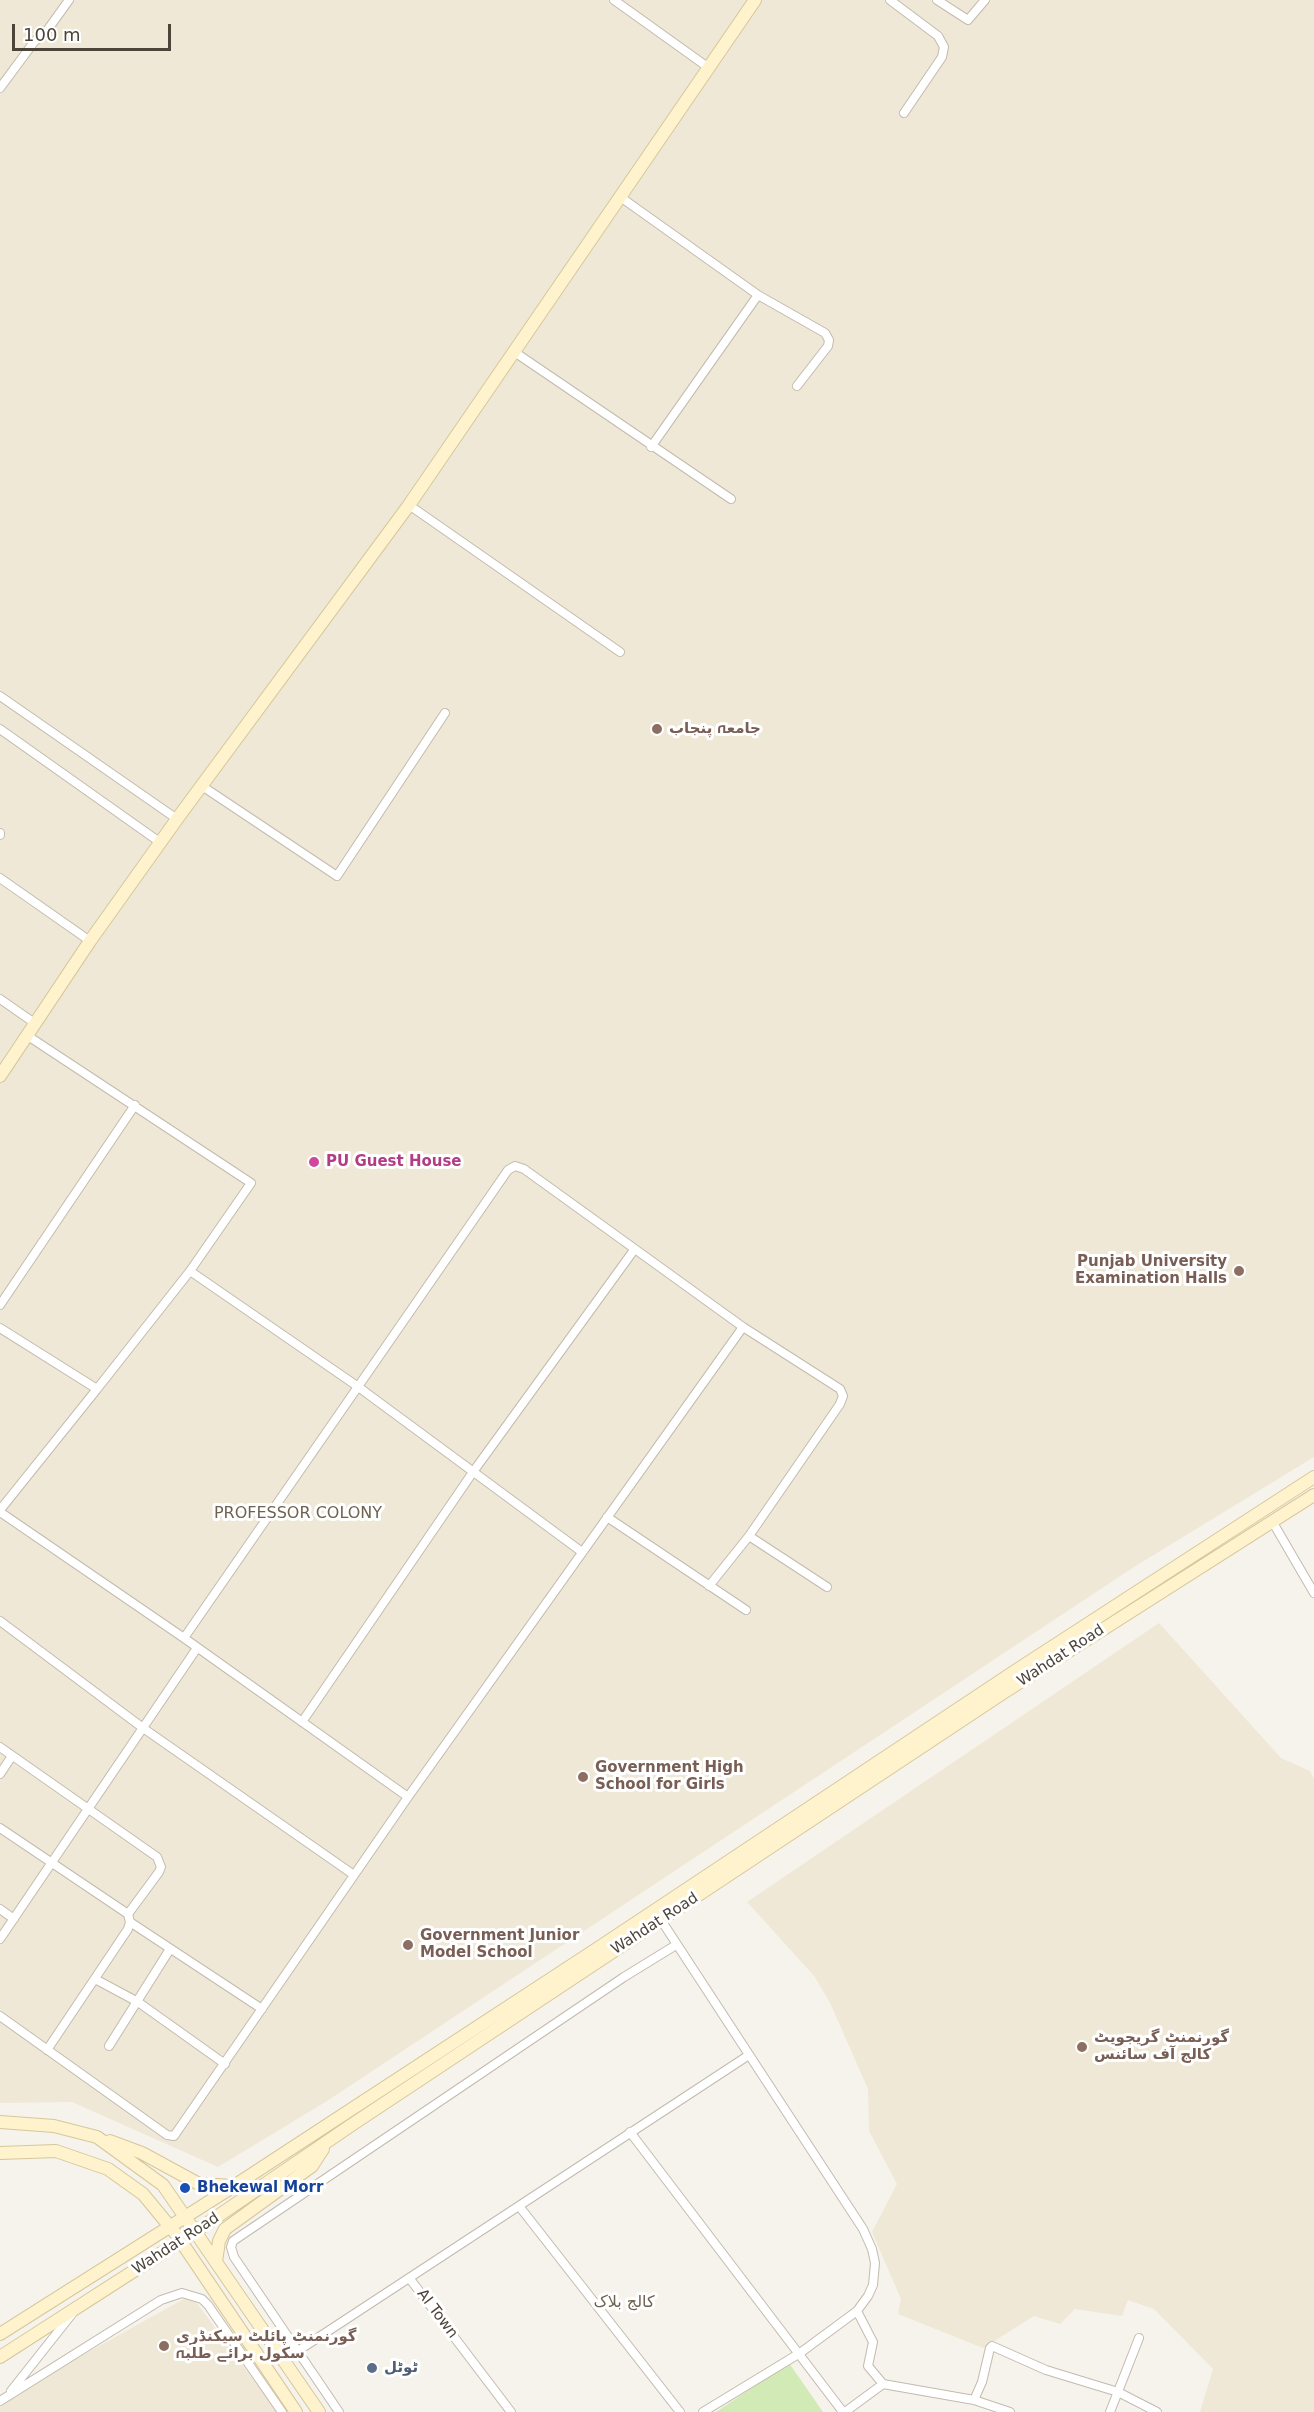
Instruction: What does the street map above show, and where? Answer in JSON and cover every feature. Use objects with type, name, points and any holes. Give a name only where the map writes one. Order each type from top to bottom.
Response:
[{"type":"main road","points":[[0,1076],[90,941],[177,819],[409,506],[755,0]]},
{"type":"main road","name":"Wahdat Road","points":[[0,2357],[196,2231],[517,2008],[1012,1673],[1314,1478]]},
{"type":"main road","name":"Wahdat Road","points":[[0,2334],[517,2008],[661,1920],[1013,1687],[1314,1495]]},
{"type":"main road","points":[[0,2122],[54,2126],[97,2137],[142,2153],[199,2184],[234,2186]]},
{"type":"main road","points":[[97,2137],[163,2185],[319,2412]]},
{"type":"main road","points":[[216,2262],[219,2241],[225,2229],[312,2166],[327,2142]]},
{"type":"main road","points":[[0,2153],[56,2151],[91,2161],[108,2169],[143,2194],[181,2241],[234,2333],[296,2412]]},
{"type":"street","points":[[0,88],[69,0]]},
{"type":"street","points":[[614,0],[709,68]]},
{"type":"street","points":[[891,0],[939,36],[944,46],[942,57],[904,113]]},
{"type":"street","points":[[937,0],[968,20],[985,0]]},
{"type":"street","points":[[619,196],[758,295],[825,333],[830,340],[828,346],[797,386]]},
{"type":"street","points":[[651,447],[758,295]]},
{"type":"street","points":[[513,351],[651,447],[731,499]]},
{"type":"street","points":[[409,506],[620,652]]},
{"type":"street","points":[[0,696],[177,819]]},
{"type":"street","points":[[202,786],[337,876],[445,713]]},
{"type":"street","points":[[0,729],[161,843]]},
{"type":"street","points":[[0,878],[90,941]]},
{"type":"street","points":[[0,999],[36,1024]]},
{"type":"street","points":[[28,1035],[251,1183],[190,1271],[0,1511],[408,1797]]},
{"type":"street","points":[[0,1305],[135,1105]]},
{"type":"street","points":[[184,1638],[508,1170],[515,1166],[524,1169],[743,1327],[840,1389],[843,1396],[840,1404],[749,1536],[709,1586]]},
{"type":"street","points":[[302,1722],[473,1472],[634,1250]]},
{"type":"street","points":[[190,1271],[357,1386],[582,1552]]},
{"type":"street","points":[[0,2016],[167,2135],[174,2136],[408,1797],[743,1327]]},
{"type":"street","points":[[0,1328],[97,1389]]},
{"type":"street","points":[[607,1517],[746,1610]]},
{"type":"street","points":[[1272,1521],[1314,1593]]},
{"type":"street","points":[[749,1536],[827,1587]]},
{"type":"street","points":[[0,1621],[143,1728],[354,1875]]},
{"type":"street","points":[[0,1939],[197,1648]]},
{"type":"street","points":[[0,1747],[157,1857],[160,1862],[159,1872],[129,1918],[128,1929],[47,2050]]},
{"type":"street","points":[[0,1774],[12,1756]]},
{"type":"street","points":[[0,1828],[170,1949],[262,2009]]},
{"type":"street","points":[[0,1909],[14,1918]]},
{"type":"street","points":[[661,1920],[863,2229],[872,2249],[875,2275],[868,2296],[857,2311],[800,2353],[703,2412]]},
{"type":"street","points":[[339,2412],[234,2257],[231,2247],[233,2241],[624,1977],[676,1945]]},
{"type":"street","points":[[109,2046],[170,1949]]},
{"type":"street","points":[[95,1979],[138,2002],[225,2064]]},
{"type":"street","points":[[410,2279],[749,2055]]},
{"type":"street","points":[[630,2132],[844,2412],[883,2384]]},
{"type":"street","points":[[519,2206],[680,2412]]},
{"type":"street","name":"AI Town","points":[[284,2360],[410,2279],[511,2412]]},
{"type":"street","points":[[4,2399],[161,2300],[182,2294],[202,2299],[234,2333],[282,2412]]},
{"type":"street","points":[[4,2399],[76,2309]]},
{"type":"street","points":[[857,2311],[873,2342],[868,2366],[883,2384],[974,2400],[1010,2412]]},
{"type":"street","points":[[1110,2412],[1139,2337]]},
{"type":"street","points":[[974,2400],[982,2382],[990,2348],[993,2346],[1046,2370],[1118,2392],[1157,2412]]},
{"type":"shaded area","name":"جامعہ پنجاب","points":[[0,0],[1314,0],[1314,1457],[1134,1567],[327,2101],[218,2167],[72,2102],[0,2103]]},
{"type":"shaded area","name":"گورنمنٹ گریجویٹ کالج آف سائنس","points":[[1159,1623],[1281,1758],[1310,1771],[1314,1779],[1314,2412],[1200,2412],[1213,2369],[1154,2309],[1128,2300],[1122,2316],[1075,2309],[1060,2324],[1034,2316],[983,2348],[898,2314],[901,2299],[872,2232],[897,2184],[869,2131],[868,2089],[831,2005],[815,1977],[747,1902]]},
{"type":"shaded area","name":"گورنمنٹ پائلٹ سیکنڈری سکول برائے طلبہ","points":[[191,2295],[277,2412],[0,2412],[0,2401]]},
{"type":"green space","points":[[789,2363],[823,2412],[716,2412]]},
{"type":"place","name":"جامعہ پنجاب","points":[[657,729]]},
{"type":"place","name":"PU Guest House","points":[[314,1162]]},
{"type":"place","name":"Punjab University Examination Halls","points":[[1239,1271]]},
{"type":"place","name":"Government High School for Girls","points":[[583,1777]]},
{"type":"place","name":"Government Junior Model School","points":[[408,1945]]},
{"type":"place","name":"گورنمنٹ گریجویٹ کالج آف سائنس","points":[[1082,2047]]},
{"type":"place","name":"Bhekewal Morr","points":[[185,2188]]},
{"type":"place","name":"گورنمنٹ پائلٹ سیکنڈری سکول برائے طلبہ","points":[[164,2346]]},
{"type":"place","name":"ٹوٹل","points":[[372,2368]]},
{"type":"district","name":"PROFESSOR COLONY","points":[[298,1514]]},
{"type":"district","name":"کالج بلاک","points":[[624,2303]]}]
